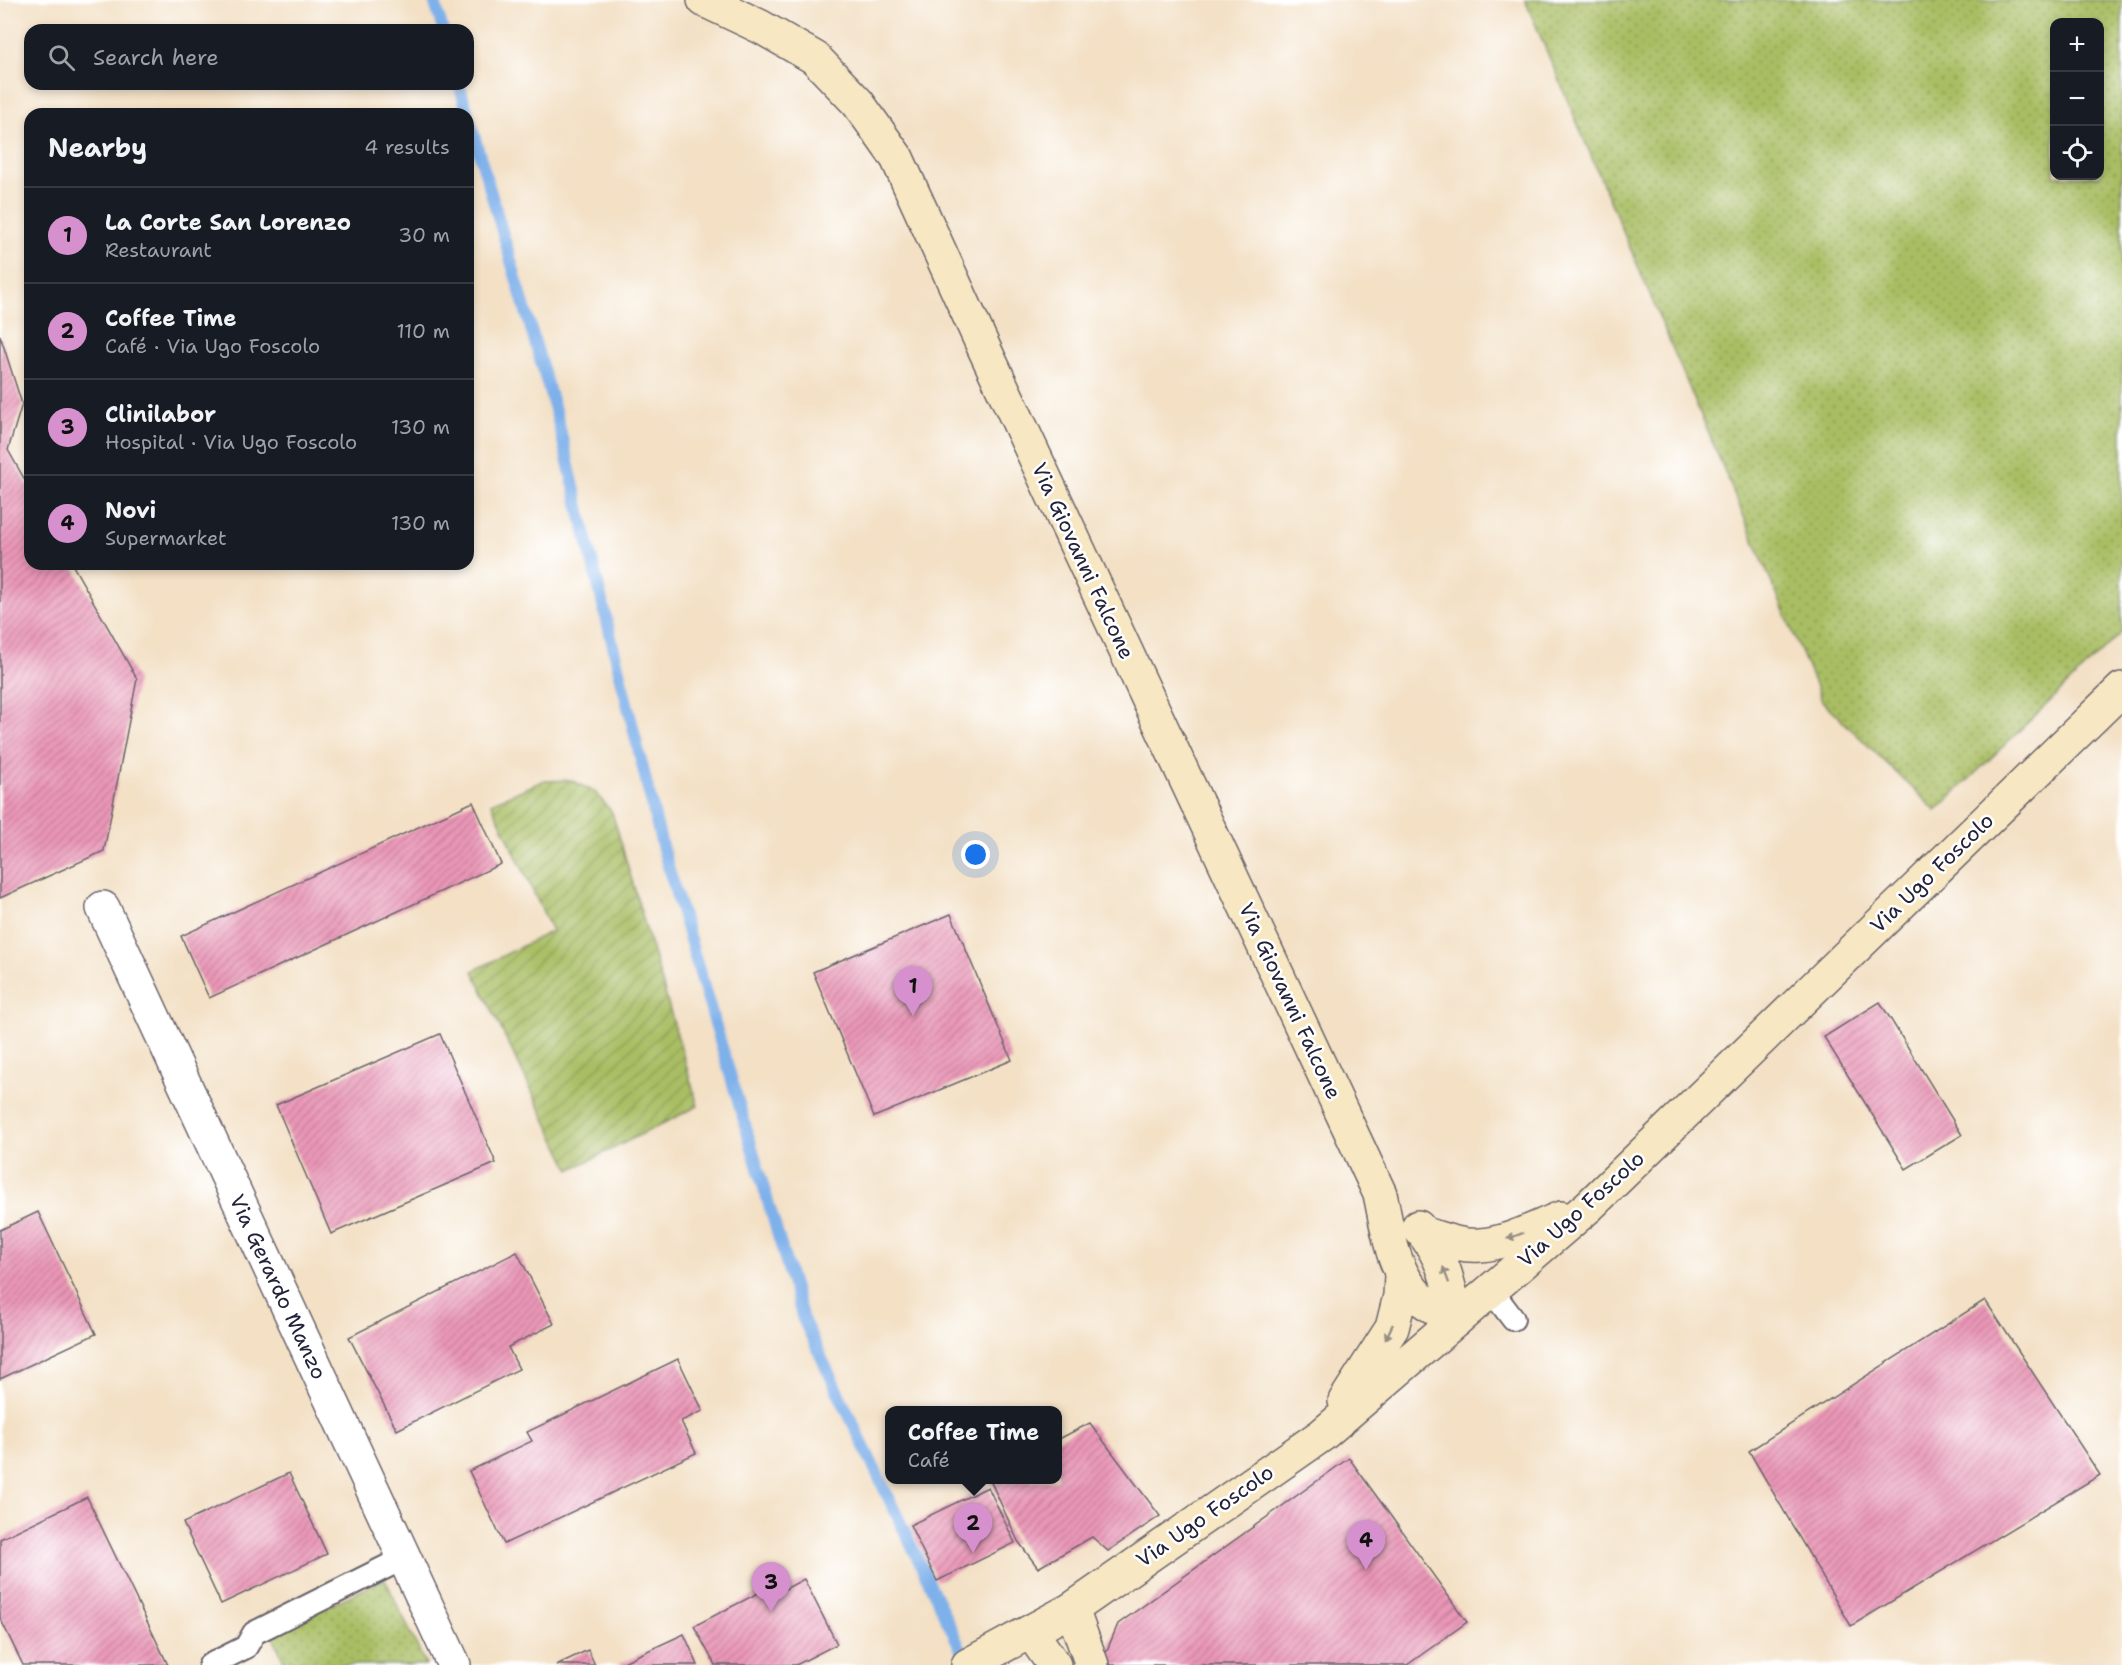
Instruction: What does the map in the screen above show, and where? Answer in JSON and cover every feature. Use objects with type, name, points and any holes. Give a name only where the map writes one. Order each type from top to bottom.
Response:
[{"type":"street","name":"Via Giovanni Falcone","points":[[704,0],[761,27],[815,58],[858,103],[897,158],[1017,420],[1380,1194],[1401,1275],[1400,1296],[1392,1328],[1322,1435]]},
{"type":"street","name":"Via Ugo Foscolo","points":[[975,1662],[1072,1609],[1322,1435],[1588,1206],[2122,689]]},
{"type":"street","name":"Via Gerardo Manzo","points":[[103,908],[454,1665]]},
{"type":"street","name":"Via Giovanni Falcone","points":[[1380,1194],[1425,1234],[1438,1254],[1448,1279],[1456,1320]]},
{"type":"street","name":"Via Giovanni Falcone","points":[[1425,1234],[1447,1241],[1479,1246],[1512,1238],[1588,1206]]},
{"type":"street","name":"Via Giovanni Falcone","points":[[1401,1275],[1421,1298],[1456,1320]]},
{"type":"street","points":[[1072,1609],[1092,1665]]},
{"type":"street","points":[[1031,1632],[1054,1665]]},
{"type":"lane","points":[[1491,1290],[1513,1319]]},
{"type":"lane","points":[[210,1665],[246,1647],[254,1633],[404,1558]]},
{"type":"green space","points":[[1525,0],[2122,0],[2122,632],[1936,811],[1822,701]]},
{"type":"green space","points":[[571,780],[595,792],[612,812],[698,1106],[570,1170],[473,971],[552,931],[491,803],[543,781]]},
{"type":"green space","points":[[385,1579],[426,1665],[286,1665],[271,1633]]},
{"type":"building","points":[[0,335],[22,404],[8,450],[24,478],[24,570],[75,570],[137,679],[104,851],[0,898]]},
{"type":"building","points":[[473,802],[501,864],[209,998],[181,936]]},
{"type":"building","points":[[951,914],[1012,1060],[874,1117],[813,972]]},
{"type":"building","points":[[1880,1002],[1962,1135],[1906,1169],[1824,1037]]},
{"type":"building","points":[[440,1034],[496,1163],[331,1234],[276,1105]]},
{"type":"building","points":[[38,1212],[96,1334],[0,1379],[0,1230]]},
{"type":"building","points":[[517,1252],[554,1324],[508,1347],[519,1369],[397,1430],[349,1337]]},
{"type":"building","points":[[1985,1300],[2100,1475],[1851,1626],[1749,1451]]},
{"type":"building","points":[[678,1359],[703,1411],[681,1421],[696,1453],[504,1544],[469,1471],[532,1441],[527,1432]]},
{"type":"building","points":[[1090,1423],[1160,1516],[1108,1551],[1092,1537],[1038,1568],[1018,1541],[992,1484],[1062,1484],[1062,1437]]},
{"type":"building","points":[[1349,1458],[1467,1622],[1407,1665],[1111,1665],[1105,1655],[1118,1624]]},
{"type":"building","points":[[289,1473],[327,1554],[221,1604],[183,1523]]},
{"type":"building","points":[[988,1487],[1015,1543],[937,1581],[910,1525]]},
{"type":"building","points":[[87,1497],[168,1665],[23,1665],[0,1618],[0,1539]]},
{"type":"building","points":[[804,1579],[837,1644],[796,1665],[715,1665],[694,1626],[764,1590],[768,1598]]},
{"type":"building","points":[[684,1634],[698,1665],[617,1665]]},
{"type":"building","points":[[588,1650],[595,1665],[556,1665]]},
{"type":"waterway","points":[[434,0],[441,24]]},
{"type":"waterway","points":[[461,90],[466,108]]},
{"type":"waterway","points":[[474,135],[557,417],[662,846],[803,1319],[968,1664]]},
{"type":"place","name":"La Corte San Lorenzo","points":[[913,1016]]},
{"type":"place","name":"Coffee Time","points":[[973,1553]]},
{"type":"place","name":"Novi","points":[[1366,1570]]},
{"type":"place","name":"Clinilabor","points":[[771,1612]]}]
